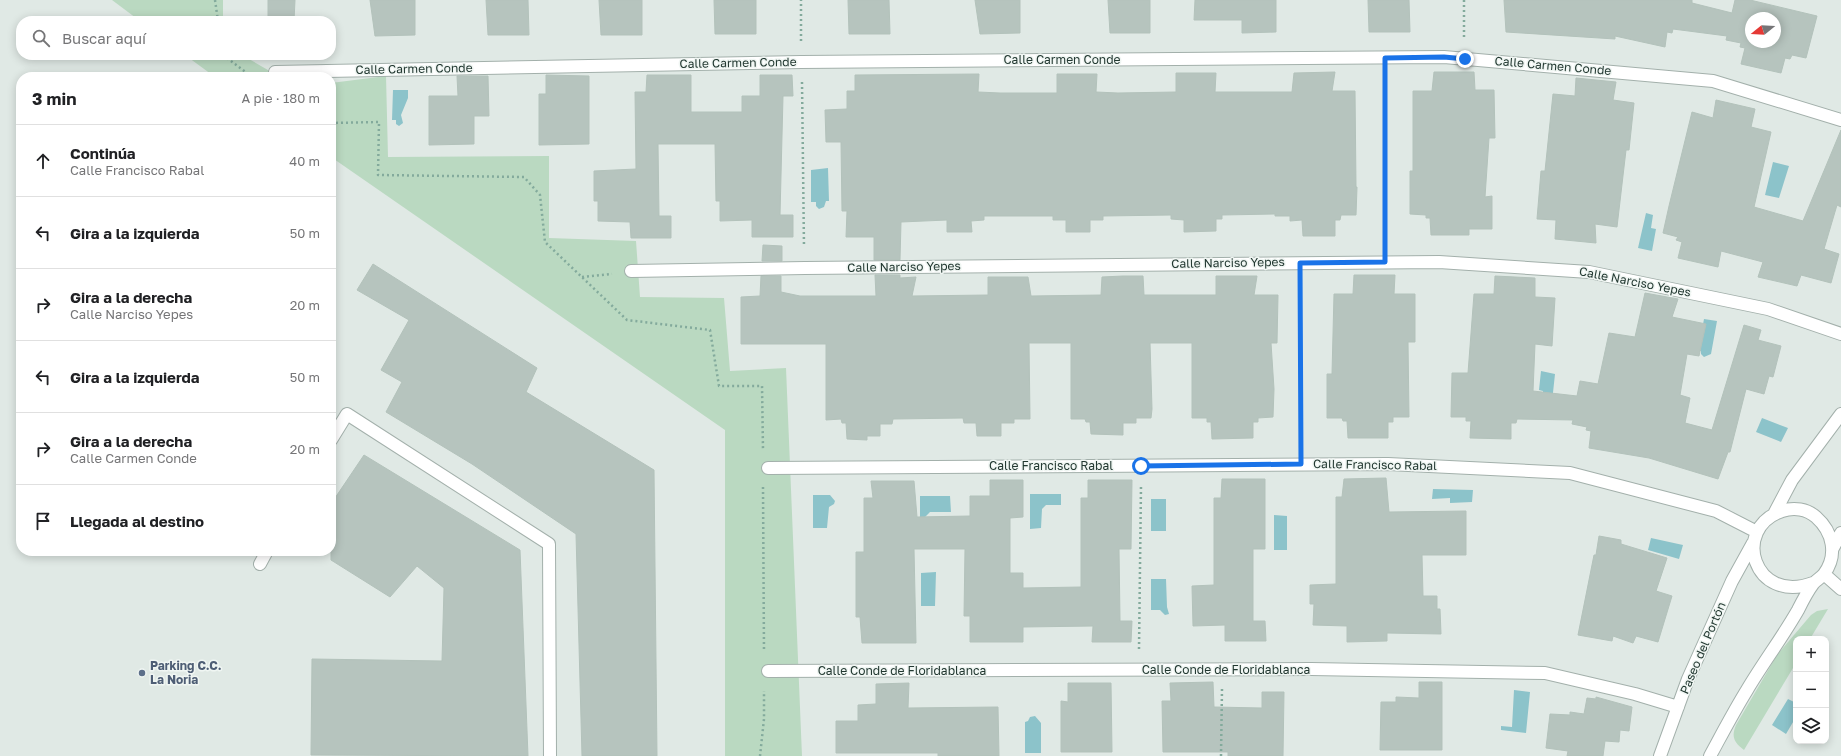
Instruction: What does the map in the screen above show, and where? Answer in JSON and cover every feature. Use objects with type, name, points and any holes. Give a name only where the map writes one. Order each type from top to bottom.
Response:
[{"type":"street","name":"Calle Carmen Conde","points":[[275,72],[801,62],[1444,57],[1713,81],[1841,120]]},
{"type":"street","name":"Calle Narciso Yepes","points":[[631,272],[805,268],[1439,262],[1589,272],[1768,309],[1841,334]]},
{"type":"street","points":[[336,432],[347,414],[549,544],[550,756]]},
{"type":"street","points":[[1774,514],[1792,480],[1841,414]]},
{"type":"street","name":"Calle Francisco Rabal","points":[[768,468],[1388,464],[1570,473],[1716,511],[1755,538]]},
{"type":"street","points":[[1813,583],[1793,588],[1782,587],[1772,582],[1764,575],[1757,566],[1755,538],[1763,523],[1774,514],[1787,510],[1800,509],[1813,514],[1823,523],[1830,535],[1833,548]]},
{"type":"street","points":[[1710,756],[1747,690],[1792,620],[1813,583],[1824,574],[1830,562],[1833,548],[1841,533]]},
{"type":"street","name":"Paseo del Portón","points":[[1660,756],[1688,679],[1732,582],[1755,538]]},
{"type":"street","points":[[260,564],[265,556]]},
{"type":"street","points":[[1824,574],[1841,589]]},
{"type":"street","name":"Calle Conde de Floridablanca","points":[[768,671],[1139,671],[1311,669],[1545,673],[1635,694],[1678,707]]},
{"type":"path","points":[[215,0],[217,16]]},
{"type":"path","points":[[801,0],[805,268]]},
{"type":"path","points":[[1464,0],[1465,59]]},
{"type":"path","points":[[1385,58],[1385,262]]},
{"type":"path","points":[[230,60],[245,72]]},
{"type":"path","points":[[336,123],[379,122],[378,175],[524,177],[540,195],[544,242],[627,320],[710,330],[719,386],[762,386],[762,453]]},
{"type":"path","points":[[1300,263],[1301,464]]},
{"type":"path","points":[[582,277],[631,272]]},
{"type":"path","points":[[1139,671],[1141,466]]},
{"type":"path","points":[[763,484],[764,656]]},
{"type":"path","points":[[1221,756],[1222,670]]},
{"type":"path","points":[[760,756],[764,719],[764,687]]},
{"type":"green space","points":[[112,0],[223,0],[223,16],[133,16]]},
{"type":"green space","points":[[192,60],[251,60],[271,72],[208,72]]},
{"type":"green space","points":[[386,76],[388,157],[549,156],[549,238],[636,241],[640,297],[724,298],[730,371],[786,368],[802,756],[725,756],[725,430],[336,160],[336,82]]},
{"type":"green space","points":[[1828,609],[1812,636],[1793,636],[1811,615],[1817,611]]},
{"type":"green space","points":[[1793,636],[1793,668],[1744,750],[1734,739],[1734,729],[1777,655]]},
{"type":"water","points":[[393,90],[408,90],[408,98],[401,115],[403,123],[399,126],[396,124],[396,120],[392,120]]},
{"type":"water","points":[[1773,162],[1789,166],[1779,198],[1765,195]]},
{"type":"water","points":[[828,168],[829,201],[826,201],[824,207],[819,209],[816,206],[816,202],[811,202],[811,170]]},
{"type":"water","points":[[1646,213],[1653,215],[1651,228],[1656,229],[1652,251],[1638,248]]},
{"type":"water","points":[[1704,319],[1717,321],[1711,354],[1704,357],[1701,354],[1701,351],[1698,351]]},
{"type":"water","points":[[1541,371],[1555,374],[1551,411],[1543,410],[1543,391],[1539,390]]},
{"type":"water","points":[[1762,418],[1788,428],[1781,442],[1756,432]]},
{"type":"water","points":[[1433,489],[1473,490],[1472,502],[1450,503],[1450,498],[1432,499]]},
{"type":"water","points":[[1030,494],[1061,494],[1061,505],[1046,505],[1042,509],[1041,528],[1030,529]]},
{"type":"water","points":[[813,495],[830,495],[835,501],[834,504],[829,507],[827,528],[813,528]]},
{"type":"water","points":[[920,496],[950,496],[951,512],[930,512],[925,517],[920,517]]},
{"type":"water","points":[[1151,499],[1166,499],[1166,531],[1151,531]]},
{"type":"water","points":[[1274,515],[1287,516],[1287,550],[1274,550]]},
{"type":"water","points":[[1651,538],[1683,545],[1679,559],[1648,550]]},
{"type":"water","points":[[936,572],[935,606],[921,606],[921,573]]},
{"type":"water","points":[[1151,579],[1166,579],[1167,607],[1169,614],[1165,615],[1160,610],[1151,610]]},
{"type":"water","points":[[1514,690],[1530,692],[1526,733],[1501,730],[1501,726],[1512,727]]},
{"type":"water","points":[[1788,699],[1793,702],[1793,722],[1786,734],[1772,725]]},
{"type":"water","points":[[1035,716],[1041,723],[1041,753],[1025,753],[1025,722],[1028,721],[1030,717]]},
{"type":"building","points":[[268,0],[295,0],[294,16],[268,16]]},
{"type":"building","points":[[370,0],[415,0],[415,35],[375,36]]},
{"type":"building","points":[[486,0],[528,0],[529,35],[488,35]]},
{"type":"building","points":[[599,0],[642,0],[642,35],[601,35]]},
{"type":"building","points":[[714,0],[756,0],[756,34],[715,34]]},
{"type":"building","points":[[848,0],[889,0],[890,34],[849,34]]},
{"type":"building","points":[[975,0],[1020,0],[1020,33],[980,34]]},
{"type":"building","points":[[1108,0],[1150,0],[1150,33],[1110,33]]},
{"type":"building","points":[[1195,0],[1276,0],[1276,32],[1242,33],[1242,20],[1194,20]]},
{"type":"building","points":[[1368,0],[1409,0],[1410,32],[1369,32]]},
{"type":"building","points":[[1504,0],[1692,0],[1692,3],[1732,13],[1735,0],[1750,0],[1817,16],[1806,58],[1792,55],[1790,59],[1785,58],[1781,73],[1741,64],[1745,48],[1740,47],[1741,43],[1726,40],[1727,36],[1673,29],[1672,33],[1667,32],[1665,47],[1615,36],[1615,39],[1506,32]]},
{"type":"building","points":[[1335,72],[1332,91],[1355,91],[1357,187],[1356,215],[1341,215],[1340,220],[1335,220],[1335,236],[1303,236],[1302,220],[1290,221],[1290,216],[1275,216],[1275,214],[1222,215],[1222,219],[1216,219],[1216,231],[1184,232],[1184,220],[1171,219],[1171,215],[1103,216],[1103,220],[1090,220],[1090,232],[1066,232],[1066,220],[1053,220],[1053,216],[984,216],[984,220],[971,221],[972,232],[947,232],[947,220],[901,222],[900,260],[874,260],[874,237],[846,237],[847,211],[842,211],[841,142],[826,142],[825,110],[847,109],[847,91],[855,91],[855,75],[979,74],[978,92],[1057,93],[1057,74],[1097,74],[1096,92],[1118,93],[1176,92],[1176,73],[1216,73],[1215,92],[1292,92],[1294,73]]},
{"type":"building","points":[[1434,72],[1474,72],[1475,90],[1494,90],[1495,138],[1489,138],[1485,197],[1492,196],[1492,229],[1469,229],[1469,235],[1431,235],[1430,218],[1426,218],[1426,215],[1410,214],[1410,171],[1413,171],[1413,91],[1432,91]]},
{"type":"building","points":[[546,75],[589,76],[589,144],[539,145],[539,94],[546,94]]},
{"type":"building","points":[[647,75],[691,75],[691,112],[742,112],[742,96],[760,96],[760,75],[792,75],[793,96],[783,96],[780,215],[793,215],[793,237],[752,237],[752,220],[720,221],[720,201],[716,201],[715,144],[658,144],[659,216],[671,216],[671,238],[631,238],[630,222],[598,221],[598,201],[594,201],[594,171],[636,169],[635,92],[646,92]]},
{"type":"building","points":[[457,76],[488,76],[489,116],[474,116],[474,144],[429,145],[429,96],[458,96]]},
{"type":"building","points":[[1576,78],[1616,82],[1613,100],[1634,103],[1629,150],[1626,150],[1617,227],[1595,224],[1596,243],[1555,239],[1556,220],[1537,219],[1541,171],[1545,171],[1553,94],[1575,96]]},
{"type":"building","points":[[1716,100],[1755,109],[1751,127],[1771,132],[1754,207],[1803,221],[1841,130],[1841,207],[1837,205],[1824,249],[1839,254],[1831,283],[1801,275],[1797,286],[1758,277],[1763,262],[1721,251],[1718,267],[1678,258],[1682,242],[1676,240],[1678,237],[1663,233],[1669,206],[1692,112],[1713,118]]},
{"type":"building","points":[[763,245],[782,246],[782,261],[762,261]]},
{"type":"building","points":[[373,264],[537,368],[526,392],[654,470],[657,756],[582,756],[576,534],[472,464],[386,412],[402,382],[381,370],[409,320],[357,290]]},
{"type":"building","points":[[875,275],[900,275],[900,278],[916,277],[912,296],[988,295],[988,277],[1028,277],[1031,296],[1101,295],[1102,277],[1123,276],[1143,276],[1144,295],[1216,295],[1216,276],[1257,276],[1254,295],[1278,295],[1277,343],[1271,343],[1274,389],[1273,417],[1258,418],[1258,422],[1253,422],[1253,438],[1212,439],[1211,422],[1207,422],[1207,418],[1192,418],[1192,343],[1150,343],[1151,418],[1136,418],[1136,423],[1123,423],[1123,435],[1091,434],[1090,422],[1086,422],[1085,419],[1071,419],[1071,343],[1029,343],[1030,419],[1014,419],[1014,423],[1001,423],[1001,436],[977,436],[976,423],[964,423],[963,418],[893,419],[892,424],[880,424],[880,436],[867,436],[867,440],[847,439],[846,423],[842,423],[841,419],[826,420],[826,344],[741,344],[741,297],[760,296],[761,276],[781,276],[781,292],[800,296],[876,296]]},
{"type":"building","points":[[1354,275],[1395,275],[1394,294],[1415,294],[1415,342],[1408,342],[1409,417],[1393,417],[1393,422],[1388,422],[1388,438],[1348,438],[1347,421],[1343,421],[1342,418],[1327,418],[1327,374],[1332,374],[1334,294],[1353,294]]},
{"type":"building","points":[[1495,276],[1535,278],[1535,297],[1555,298],[1552,346],[1535,344],[1533,391],[1577,396],[1580,381],[1598,384],[1609,333],[1635,337],[1645,293],[1678,299],[1672,317],[1706,324],[1699,356],[1687,354],[1680,395],[1690,398],[1685,423],[1712,430],[1744,325],[1761,330],[1758,340],[1781,346],[1773,377],[1769,376],[1764,394],[1746,389],[1730,452],[1728,452],[1718,479],[1649,458],[1589,448],[1591,431],[1586,430],[1587,427],[1572,424],[1573,420],[1517,419],[1516,423],[1511,423],[1511,439],[1470,438],[1471,421],[1466,421],[1466,417],[1451,417],[1452,373],[1468,373],[1474,294],[1494,294]]},
{"type":"building","points":[[364,455],[520,550],[528,756],[311,755],[312,659],[442,661],[444,588],[417,566],[390,597],[331,560],[331,556],[336,556],[336,497]]},
{"type":"building","points":[[1386,478],[1389,512],[1466,511],[1466,555],[1422,555],[1423,596],[1437,596],[1437,609],[1440,609],[1441,634],[1387,633],[1387,641],[1347,642],[1347,626],[1313,625],[1314,604],[1310,604],[1310,585],[1336,584],[1336,497],[1342,497],[1344,479]]},
{"type":"building","points":[[1222,479],[1265,479],[1265,549],[1253,549],[1253,621],[1265,621],[1266,641],[1225,641],[1225,625],[1193,626],[1192,586],[1214,585],[1214,498],[1221,498]]},
{"type":"building","points":[[990,480],[1023,480],[1023,517],[1010,518],[1010,573],[1023,573],[1023,588],[1081,587],[1081,498],[1088,498],[1088,480],[1132,480],[1131,549],[1119,549],[1120,621],[1132,621],[1131,642],[1092,642],[1093,626],[1023,627],[1023,642],[970,642],[970,616],[964,616],[965,549],[914,549],[916,643],[862,643],[860,617],[856,617],[856,552],[864,552],[864,498],[873,498],[871,481],[914,481],[917,517],[970,516],[970,496],[990,496]]},
{"type":"building","points":[[1599,536],[1621,540],[1621,544],[1667,558],[1656,591],[1672,596],[1658,642],[1636,636],[1633,643],[1613,636],[1612,641],[1578,635]]},
{"type":"building","points":[[1213,682],[1214,707],[1262,708],[1262,692],[1284,692],[1283,756],[1228,756],[1228,752],[1163,752],[1162,701],[1171,701],[1170,683]]},
{"type":"building","points":[[1419,682],[1442,682],[1442,750],[1380,750],[1381,702],[1396,702],[1396,697],[1419,698]]},
{"type":"building","points":[[909,683],[908,708],[998,707],[999,756],[938,756],[938,753],[836,753],[836,721],[858,721],[858,705],[876,704],[876,684]]},
{"type":"building","points":[[1068,683],[1111,683],[1112,752],[1061,752],[1061,701],[1068,702]]},
{"type":"building","points":[[1596,697],[1632,707],[1629,731],[1620,730],[1619,742],[1605,741],[1603,756],[1567,756],[1568,751],[1546,748],[1550,714],[1570,715],[1570,712],[1584,714],[1587,698],[1596,699]]},
{"type":"place","name":"Parking C.C. La Noria","points":[[142,673]]},
{"type":"route","points":[[1141,466],[1301,464],[1300,263],[1385,262],[1385,58],[1444,57],[1465,59]]}]
